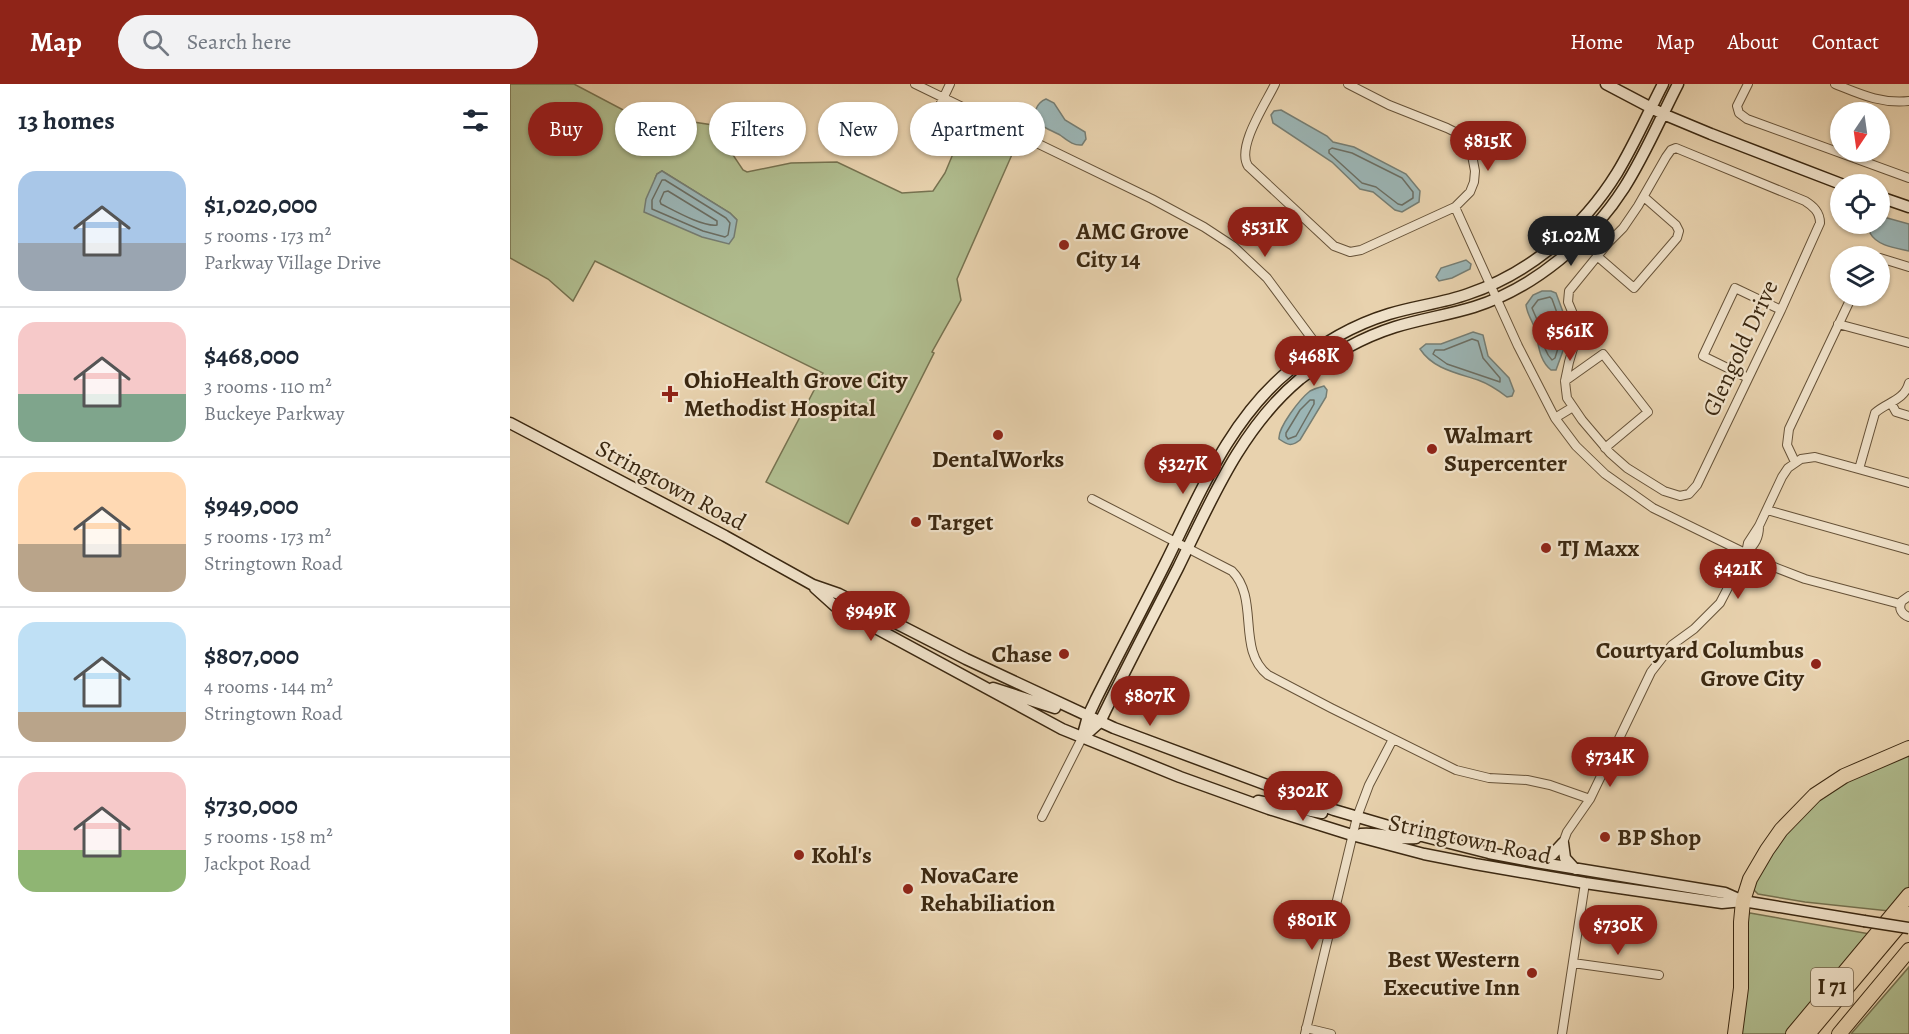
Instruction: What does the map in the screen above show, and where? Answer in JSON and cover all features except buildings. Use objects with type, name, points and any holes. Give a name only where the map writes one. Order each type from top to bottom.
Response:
[{"type":"highway","points":[[1735,1034],[1741,988],[1743,901],[1750,879],[1767,850],[1781,830],[1815,795],[1844,776],[1909,748]]},
{"type":"highway","name":"I 71","points":[[1793,1034],[1909,895]]},
{"type":"highway","name":"I 71","points":[[1808,1034],[1909,914]]},
{"type":"highway","name":"I 71","points":[[1839,1034],[1909,950]]},
{"type":"main road","points":[[1606,84],[1663,114],[1721,139],[1830,180]]},
{"type":"main road","points":[[1082,738],[1087,719],[1175,542],[1217,460],[1243,419],[1280,379],[1319,348],[1363,324],[1388,314],[1452,299],[1491,284],[1542,255],[1582,219],[1600,198],[1617,172],[1663,84]]},
{"type":"main road","points":[[1082,738],[1100,722],[1235,458],[1259,421],[1300,380],[1328,359],[1359,342],[1394,328],[1456,312],[1496,298],[1546,269],[1579,243],[1612,205],[1629,180],[1678,84]]},
{"type":"main road","points":[[1890,201],[1909,207]]},
{"type":"main road","name":"Stringtown Road","points":[[510,423],[813,585],[839,594],[1087,719],[1260,784],[1357,817],[1489,853],[1725,893],[1743,901],[1909,928]]},
{"type":"main road","name":"Stringtown Road","points":[[813,585],[835,606],[1082,738],[1245,801],[1352,835],[1424,854],[1585,883],[1722,903],[1743,901]]},
{"type":"main road","points":[[981,686],[1003,690],[1087,719]]},
{"type":"main road","points":[[1245,801],[1262,800],[1313,810],[1340,819],[1357,817]]},
{"type":"main road","points":[[1352,835],[1374,833],[1413,839],[1426,837]]},
{"type":"main road","points":[[1536,862],[1552,855],[1563,843]]},
{"type":"main road","points":[[1563,843],[1564,858],[1575,869]]},
{"type":"main road","points":[[1585,883],[1589,878],[1662,889],[1674,885]]},
{"type":"street","points":[[915,84],[1152,199],[1204,227],[1233,246],[1267,278],[1328,359]]},
{"type":"street","points":[[942,102],[950,84]]},
{"type":"street","points":[[1275,84],[1246,142],[1244,160],[1334,246],[1350,252],[1361,250],[1455,207],[1470,192],[1474,182],[1475,163],[1472,150],[1465,140],[1447,128],[1389,105],[1348,84]]},
{"type":"street","points":[[1748,84],[1737,106],[1739,113],[1747,120],[1909,178]]},
{"type":"street","points":[[1835,84],[1878,100],[1893,103],[1909,101]]},
{"type":"street","name":"Glengold Drive","points":[[1605,448],[1627,468],[1664,491],[1680,496],[1689,494],[1697,485],[1820,223],[1819,215],[1814,207],[1805,201],[1676,148],[1671,150],[1644,197]]},
{"type":"street","points":[[1565,381],[1603,354],[1648,412],[1605,448],[1581,420],[1567,398],[1565,381],[1577,335],[1576,321],[1568,302],[1568,295],[1597,256],[1623,228],[1644,197],[1676,225],[1679,231],[1677,238],[1634,288],[1597,256]]},
{"type":"street","points":[[1455,207],[1538,387],[1555,418],[1576,446],[1591,461],[1637,498],[1746,553],[1805,579],[1900,604]]},
{"type":"street","points":[[1582,219],[1608,243]]},
{"type":"street","points":[[1890,261],[1909,267]]},
{"type":"street","points":[[1748,378],[1703,356],[1735,288],[1780,310]]},
{"type":"street","points":[[1795,462],[1787,445],[1788,429],[1847,306]]},
{"type":"street","points":[[1838,324],[1909,343]]},
{"type":"street","points":[[1859,469],[1875,413],[1904,394],[1909,383]]},
{"type":"street","points":[[1891,403],[1896,412],[1909,416]]},
{"type":"street","points":[[1555,418],[1573,407]]},
{"type":"street","points":[[1563,843],[1567,832],[1590,800],[1651,672],[1672,645],[1694,629],[1720,603],[1746,553],[1754,545],[1759,534],[1759,526],[1782,477],[1795,462],[1815,457],[1909,483]]},
{"type":"street","points":[[1092,499],[1232,571],[1240,579],[1244,589],[1253,653],[1262,671],[1456,770],[1489,778],[1542,783],[1590,800]]},
{"type":"street","points":[[1767,510],[1909,550]]},
{"type":"street","points":[[1900,604],[1904,598],[1909,596]]},
{"type":"street","points":[[1900,604],[1903,613],[1909,617]]},
{"type":"street","points":[[1042,817],[1082,738]]},
{"type":"street","points":[[1331,1034],[1306,1031],[1357,817],[1369,784],[1393,739]]},
{"type":"street","points":[[1562,1034],[1585,883]]},
{"type":"street","points":[[1573,963],[1659,975]]},
{"type":"green space","points":[[510,84],[574,84],[615,106],[615,156],[697,156],[697,123],[709,124],[709,156],[734,156],[747,172],[791,163],[837,162],[902,193],[933,191],[945,173],[952,156],[1011,156],[957,279],[961,300],[932,352],[934,353],[848,524],[766,482],[823,373],[595,261],[573,301],[548,279],[510,258]],"holes":[[[662,171],[730,213],[737,220],[655,179],[657,174]]]},
{"type":"green space","points":[[1909,754],[1909,887],[1889,911],[1805,902],[1758,894],[1752,888],[1771,849],[1828,791]]},
{"type":"green space","points":[[1750,913],[1870,934],[1786,1034],[1740,1034],[1747,917]]},
{"type":"green space","points":[[1909,967],[1909,1034],[1851,1034]]},
{"type":"water","points":[[1046,99],[1054,103],[1065,120],[1085,132],[1086,139],[1082,145],[1076,145],[1045,127],[1045,102],[1042,102]]},
{"type":"water","points":[[1281,110],[1327,136],[1333,142],[1354,147],[1406,174],[1420,191],[1419,202],[1402,212],[1395,210],[1373,192],[1360,189],[1332,162],[1273,123],[1271,115],[1274,111]]},
{"type":"water","points":[[662,171],[730,213],[737,220],[734,237],[729,244],[702,237],[644,212],[646,199],[657,174]]},
{"type":"water","points":[[1890,219],[1909,224],[1909,251],[1887,246],[1871,234],[1890,234]]},
{"type":"water","points":[[1466,260],[1471,264],[1470,269],[1452,278],[1439,281],[1436,277],[1441,268]]},
{"type":"water","points":[[1542,291],[1556,293],[1567,323],[1568,337],[1556,370],[1551,370],[1543,360],[1526,308],[1533,295]]},
{"type":"water","points":[[1473,332],[1483,335],[1488,356],[1509,378],[1514,391],[1512,396],[1507,397],[1493,387],[1439,366],[1425,356],[1420,349],[1426,344],[1441,344]]},
{"type":"water","points":[[1324,386],[1327,390],[1326,397],[1300,440],[1290,444],[1279,439],[1282,428],[1301,400],[1310,391]]},
{"type":"place","name":"AMC Grove City 14","points":[[1064,245]]},
{"type":"place","name":"OhioHealth Grove City Methodist Hospital","points":[[670,394]]},
{"type":"place","name":"DentalWorks","points":[[998,435]]},
{"type":"place","name":"Walmart Supercenter","points":[[1432,449]]},
{"type":"place","name":"Target","points":[[916,522]]},
{"type":"place","name":"TJ Maxx","points":[[1546,548]]},
{"type":"place","name":"Chase","points":[[1064,654]]},
{"type":"place","name":"Courtyard Columbus Grove City","points":[[1816,664]]},
{"type":"place","name":"BP Shop","points":[[1605,837]]},
{"type":"place","name":"Kohl's","points":[[799,855]]},
{"type":"place","name":"NovaCare Rehabiliation","points":[[908,889]]},
{"type":"place","name":"Best Western Executive Inn","points":[[1532,973]]}]
